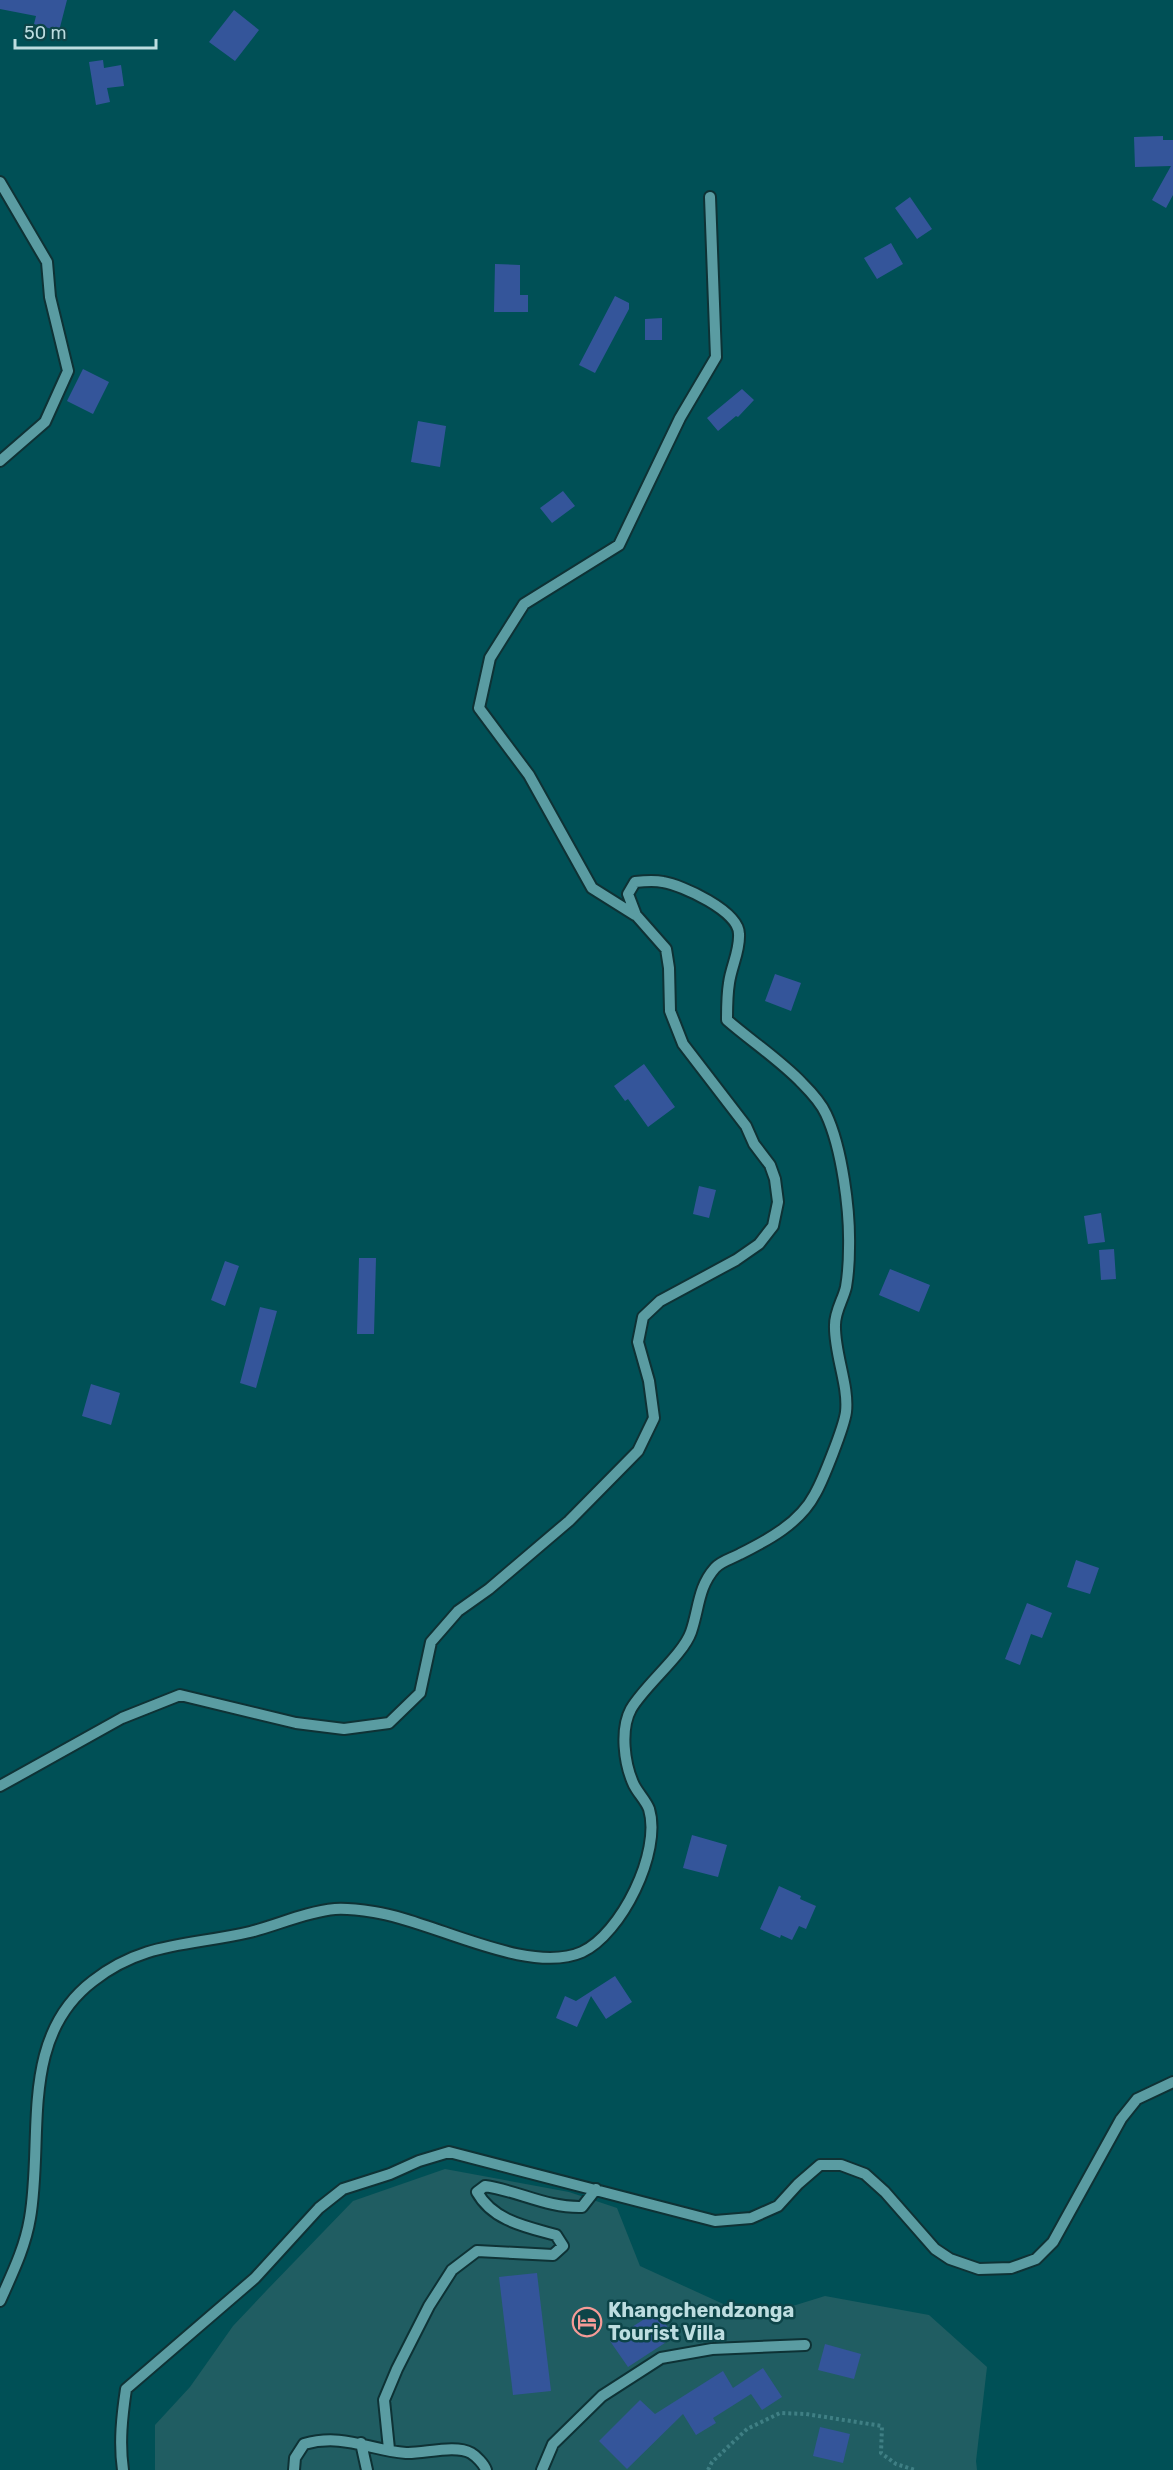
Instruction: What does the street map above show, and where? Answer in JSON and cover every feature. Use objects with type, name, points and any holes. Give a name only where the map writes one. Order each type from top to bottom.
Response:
[{"type":"street","points":[[0,182],[47,262],[50,297],[68,371],[45,422],[0,461]]},
{"type":"street","points":[[0,1786],[122,1718],[180,1695],[296,1724],[344,1729],[389,1723],[420,1693],[431,1642],[458,1611],[489,1589],[569,1521],[639,1451],[654,1418],[649,1381],[638,1342],[643,1317],[660,1301],[736,1260],[759,1244],[773,1226],[778,1202],[775,1179],[770,1165],[754,1144],[746,1126],[683,1044],[670,1011],[666,949],[636,915],[592,888],[529,775],[479,708],[490,658],[524,604],[619,545],[680,418],[716,357],[710,197]]},
{"type":"street","points":[[0,2301],[20,2257],[29,2222],[37,2156],[36,2101],[41,2064],[48,2041],[64,2012],[90,1982],[132,1956],[175,1944],[247,1933],[337,1908],[379,1913],[512,1953],[556,1959],[585,1951],[609,1930],[627,1909],[640,1879],[651,1827],[649,1808],[635,1787],[628,1768],[624,1730],[630,1711],[691,1635],[703,1585],[718,1564],[771,1537],[796,1520],[814,1497],[846,1412],[835,1341],[835,1317],[846,1287],[849,1248],[847,1204],[836,1146],[825,1111],[803,1083],[727,1020],[729,982],[737,956],[740,931],[713,903],[685,888],[663,882],[635,882],[628,894],[636,915]]},
{"type":"street","points":[[123,2470],[122,2416],[126,2389],[255,2278],[295,2237],[319,2208],[343,2189],[449,2152],[715,2222],[751,2218],[778,2206],[820,2165],[841,2165],[865,2174],[885,2192],[935,2249],[950,2259],[979,2269],[1011,2268],[1036,2259],[1053,2242],[1121,2119],[1137,2099],[1173,2082]]},
{"type":"street","points":[[389,2449],[384,2400],[429,2306],[452,2270],[477,2251],[553,2255],[563,2246],[556,2235],[520,2225],[491,2211],[477,2193],[485,2186],[508,2189],[562,2207],[582,2207],[596,2189]]},
{"type":"street","points":[[542,2470],[553,2444],[602,2396],[661,2358],[712,2349],[805,2345]]},
{"type":"street","points":[[294,2470],[296,2458],[304,2444],[321,2439],[361,2443],[406,2452],[442,2450],[469,2452],[485,2466],[486,2470]]},
{"type":"street","points":[[361,2443],[367,2470]]},
{"type":"path","points":[[708,2470],[712,2462],[747,2428],[780,2413],[806,2414],[882,2426],[881,2454],[896,2464],[915,2470]]},
{"type":"shaded area","name":"Khangchendzonga Tourist Villa","points":[[445,2169],[569,2192],[617,2208],[640,2266],[754,2318],[825,2296],[929,2315],[987,2367],[976,2461],[977,2470],[155,2470],[155,2425],[190,2387],[233,2326],[267,2290],[353,2201]]},
{"type":"building","points":[[0,0],[67,0],[59,31],[34,24],[36,16],[0,9]]},
{"type":"building","points":[[234,10],[259,30],[235,61],[209,42]]},
{"type":"building","points":[[103,60],[104,68],[121,65],[124,86],[107,88],[110,102],[96,105],[89,62]]},
{"type":"building","points":[[1163,136],[1163,140],[1173,140],[1173,195],[1166,208],[1152,200],[1171,166],[1135,167],[1134,137]]},
{"type":"building","points":[[910,197],[932,229],[917,239],[895,208]]},
{"type":"building","points":[[891,243],[903,264],[877,279],[864,258]]},
{"type":"building","points":[[495,264],[520,265],[520,295],[528,295],[528,312],[494,312]]},
{"type":"building","points":[[615,296],[629,303],[629,309],[595,373],[579,365]]},
{"type":"building","points":[[662,318],[662,340],[645,340],[645,319]]},
{"type":"building","points":[[83,369],[109,382],[93,414],[67,401]]},
{"type":"building","points":[[742,389],[754,400],[738,417],[736,416],[718,431],[707,418]]},
{"type":"building","points":[[418,421],[446,426],[440,467],[411,462]]},
{"type":"building","points":[[563,491],[575,506],[552,523],[540,508]]},
{"type":"building","points":[[775,974],[801,983],[791,1011],[765,1001]]},
{"type":"building","points":[[644,1064],[675,1107],[648,1127],[628,1099],[625,1101],[614,1086]]},
{"type":"building","points":[[699,1186],[716,1190],[709,1218],[693,1214]]},
{"type":"building","points":[[1101,1213],[1105,1242],[1088,1244],[1084,1216]]},
{"type":"building","points":[[1114,1249],[1116,1279],[1101,1280],[1099,1250]]},
{"type":"building","points":[[359,1258],[376,1258],[374,1334],[357,1334]]},
{"type":"building","points":[[225,1261],[239,1266],[225,1306],[211,1300]]},
{"type":"building","points":[[890,1269],[930,1285],[919,1312],[879,1295]]},
{"type":"building","points":[[260,1307],[277,1311],[256,1388],[240,1383]]},
{"type":"building","points":[[91,1384],[120,1393],[111,1425],[82,1416]]},
{"type":"building","points":[[1076,1560],[1099,1568],[1090,1594],[1067,1587]]},
{"type":"building","points":[[1027,1603],[1052,1613],[1042,1638],[1031,1634],[1020,1665],[1005,1659]]},
{"type":"building","points":[[692,1835],[727,1845],[718,1877],[683,1868]]},
{"type":"building","points":[[779,1886],[816,1906],[806,1929],[799,1926],[792,1940],[781,1935],[780,1938],[760,1929]]},
{"type":"building","points":[[615,1976],[632,2002],[606,2019],[591,1996],[577,2027],[556,2018],[565,1996],[576,2001]]},
{"type":"building","points":[[537,2273],[551,2391],[513,2395],[499,2277]]},
{"type":"building","points":[[657,2311],[674,2337],[628,2367],[610,2341]]},
{"type":"building","points":[[825,2344],[861,2354],[854,2379],[818,2370]]},
{"type":"building","points":[[763,2368],[782,2397],[762,2410],[751,2394],[713,2418],[716,2423],[696,2435],[683,2414],[627,2469],[599,2441],[640,2400],[655,2414],[723,2371],[733,2388]]},
{"type":"building","points":[[820,2427],[850,2434],[843,2463],[813,2456]]},
{"type":"place","name":"Khangchendzonga Tourist Villa","points":[[587,2322]]}]
